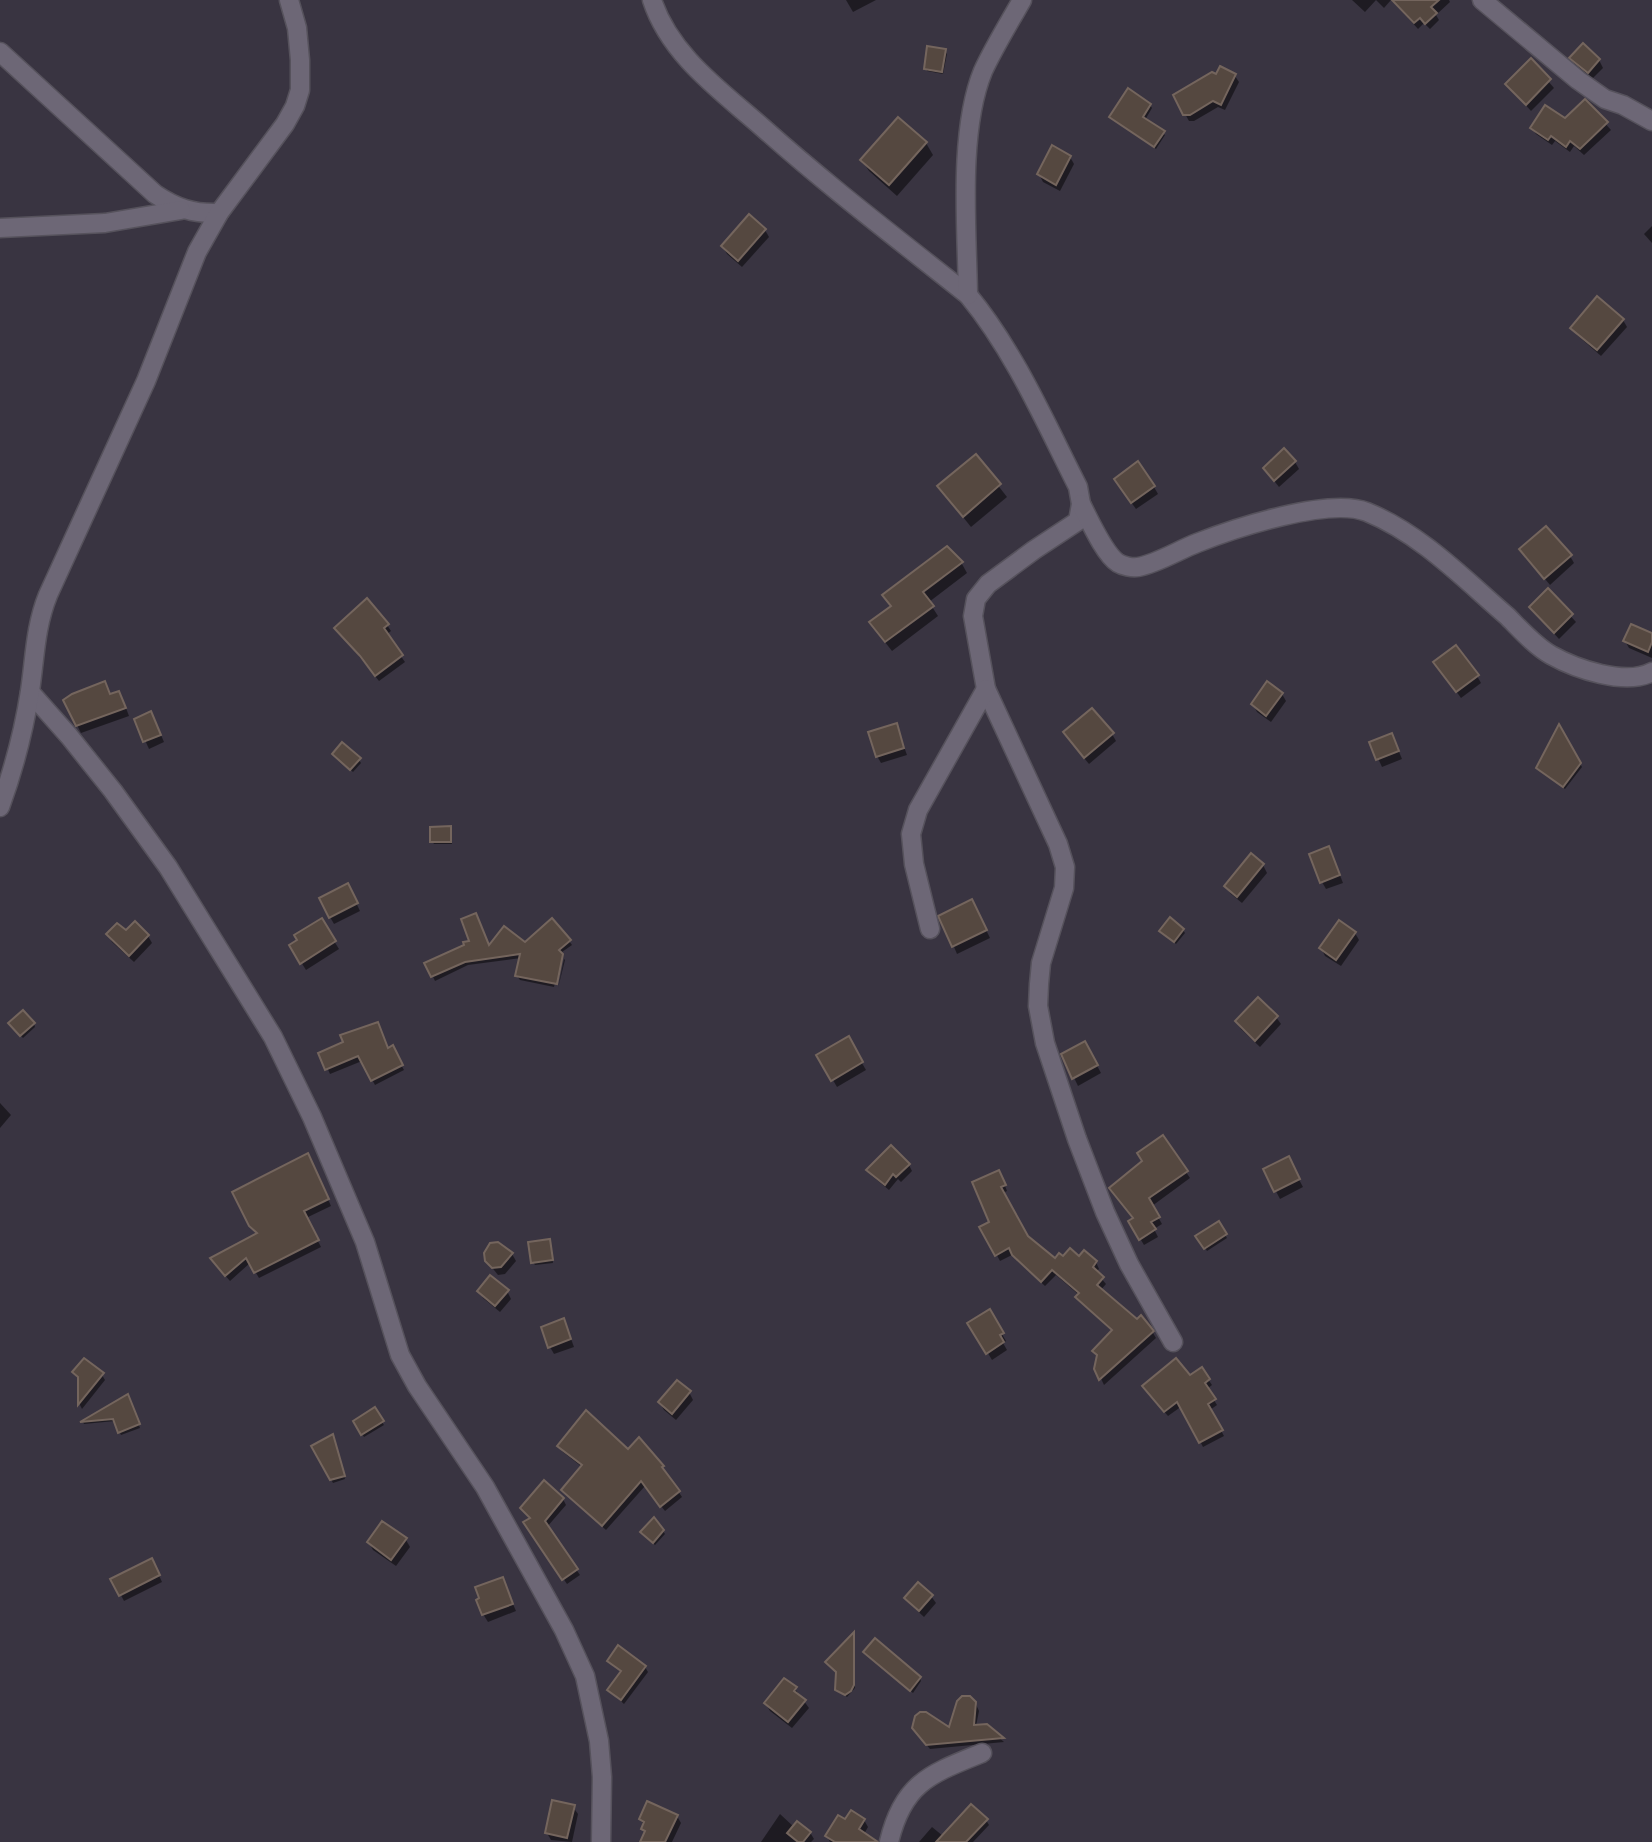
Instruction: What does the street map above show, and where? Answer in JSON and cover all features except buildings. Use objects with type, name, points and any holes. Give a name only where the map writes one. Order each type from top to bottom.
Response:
[{"type":"street","points":[[0,807],[8,786],[30,692],[40,617],[85,511],[146,382],[197,253],[219,213],[285,124],[295,106],[300,90],[300,60],[297,28],[289,0]]},
{"type":"street","points":[[652,0],[660,23],[671,40],[709,80],[804,164],[968,295],[986,317],[1025,383],[1078,488],[1082,504],[1113,559],[1125,566],[1137,567],[1200,542],[1282,517],[1329,507],[1349,507],[1365,511],[1413,538],[1549,654],[1612,677],[1646,675],[1652,671]]},
{"type":"street","points":[[968,295],[968,133],[974,99],[984,70],[1022,0]]},
{"type":"street","points":[[1482,0],[1577,80],[1605,99],[1652,121]]},
{"type":"street","points":[[0,52],[155,194],[181,210],[200,214],[219,213]]},
{"type":"street","points":[[0,228],[105,223],[181,210]]},
{"type":"street","points":[[1082,504],[1078,521],[988,584],[976,599],[973,616],[986,689],[1058,844],[1065,867],[1063,888],[1041,963],[1038,1006],[1045,1043],[1105,1212],[1129,1264],[1173,1342]]},
{"type":"street","points":[[930,929],[914,864],[911,834],[918,810],[986,689]]},
{"type":"street","points":[[30,692],[113,791],[168,867],[273,1037],[307,1105],[365,1242],[400,1355],[417,1386],[485,1486],[564,1630],[585,1676],[599,1741],[602,1777],[601,1842]]},
{"type":"street","points":[[889,1842],[900,1809],[920,1783],[931,1774],[982,1753]]}]
